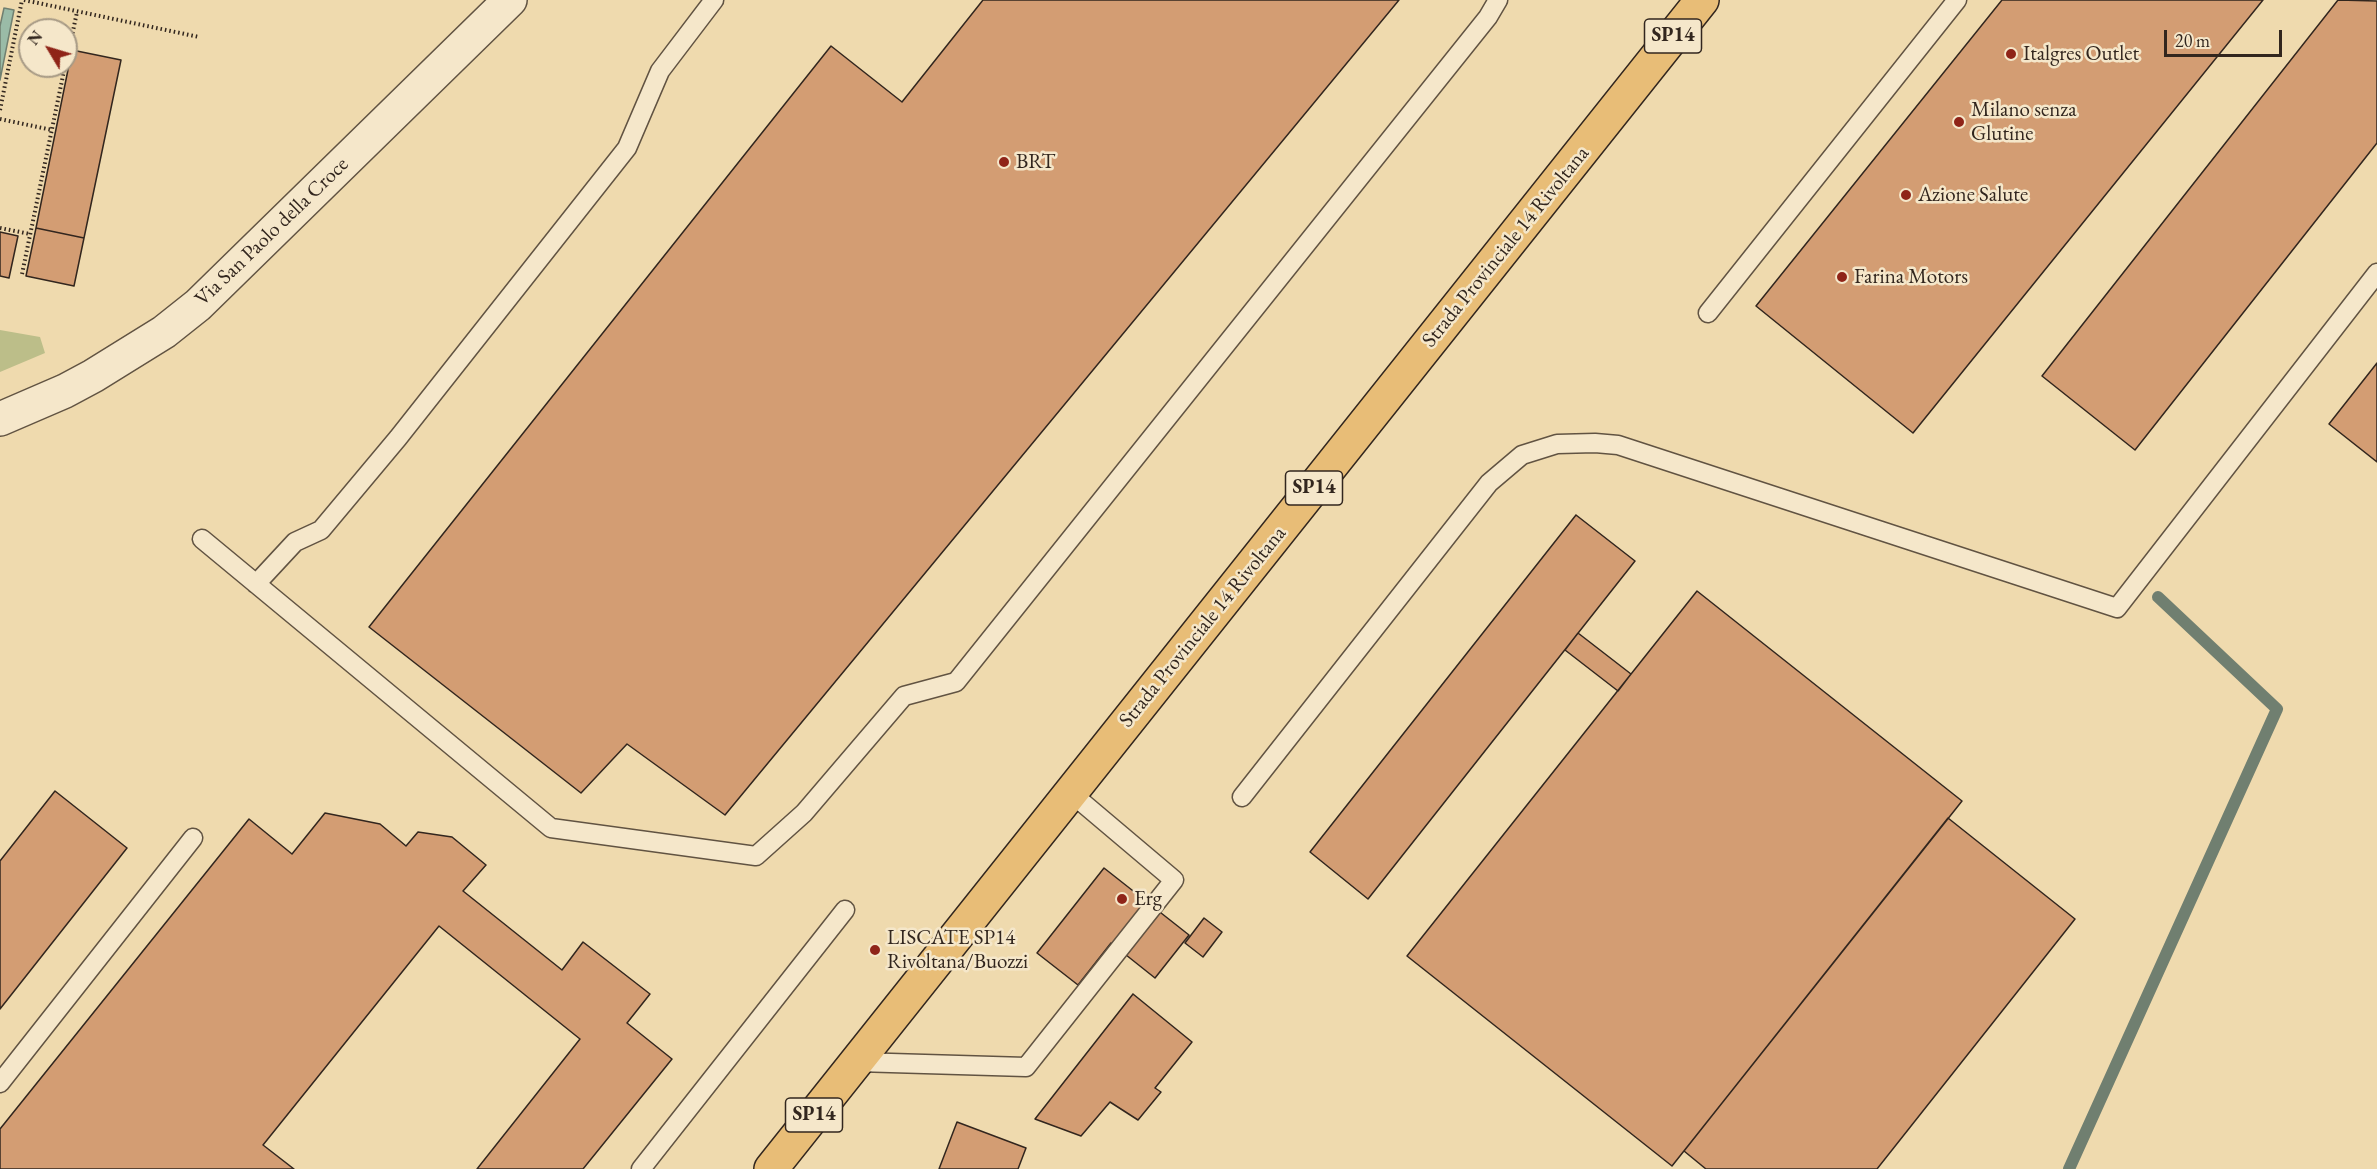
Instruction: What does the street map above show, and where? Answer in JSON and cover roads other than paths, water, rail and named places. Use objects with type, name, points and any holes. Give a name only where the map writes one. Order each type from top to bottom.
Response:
[{"type":"main road","name":"Strada Provinciale 14 Rivoltana","points":[[771,1169],[1702,0]]},
{"type":"street","name":"Via San Paolo della Croce","points":[[0,419],[65,391],[93,376],[165,332],[198,305],[510,0]]},
{"type":"lane","points":[[256,584],[295,542],[321,530],[398,438],[627,148],[660,71],[714,0]]},
{"type":"lane","points":[[202,539],[551,828],[756,856],[804,813],[904,696],[956,682],[1488,17],[1498,0]]},
{"type":"lane","points":[[1708,313],[1957,0]]},
{"type":"lane","points":[[1242,797],[1489,483],[1522,455],[1557,444],[1618,445],[2117,608],[2377,273]]},
{"type":"lane","points":[[857,1062],[1026,1067],[1174,880],[1071,793]]},
{"type":"lane","points":[[0,1083],[193,838]]},
{"type":"lane","points":[[641,1169],[845,909]]},
{"type":"waterway","points":[[2069,1169],[2277,709],[2158,597]]},
{"type":"place","name":"Italgres Outlet","points":[[2011,54]]},
{"type":"place","name":"Milano senza Glutine","points":[[1959,122]]},
{"type":"place","name":"BRT","points":[[1004,162]]},
{"type":"place","name":"Azione Salute","points":[[1906,195]]},
{"type":"place","name":"Farina Motors","points":[[1842,277]]},
{"type":"place","name":"Erg","points":[[1122,899]]},
{"type":"place","name":"LISCATE SP14 Rivoltana/Buozzi","points":[[875,950]]}]
